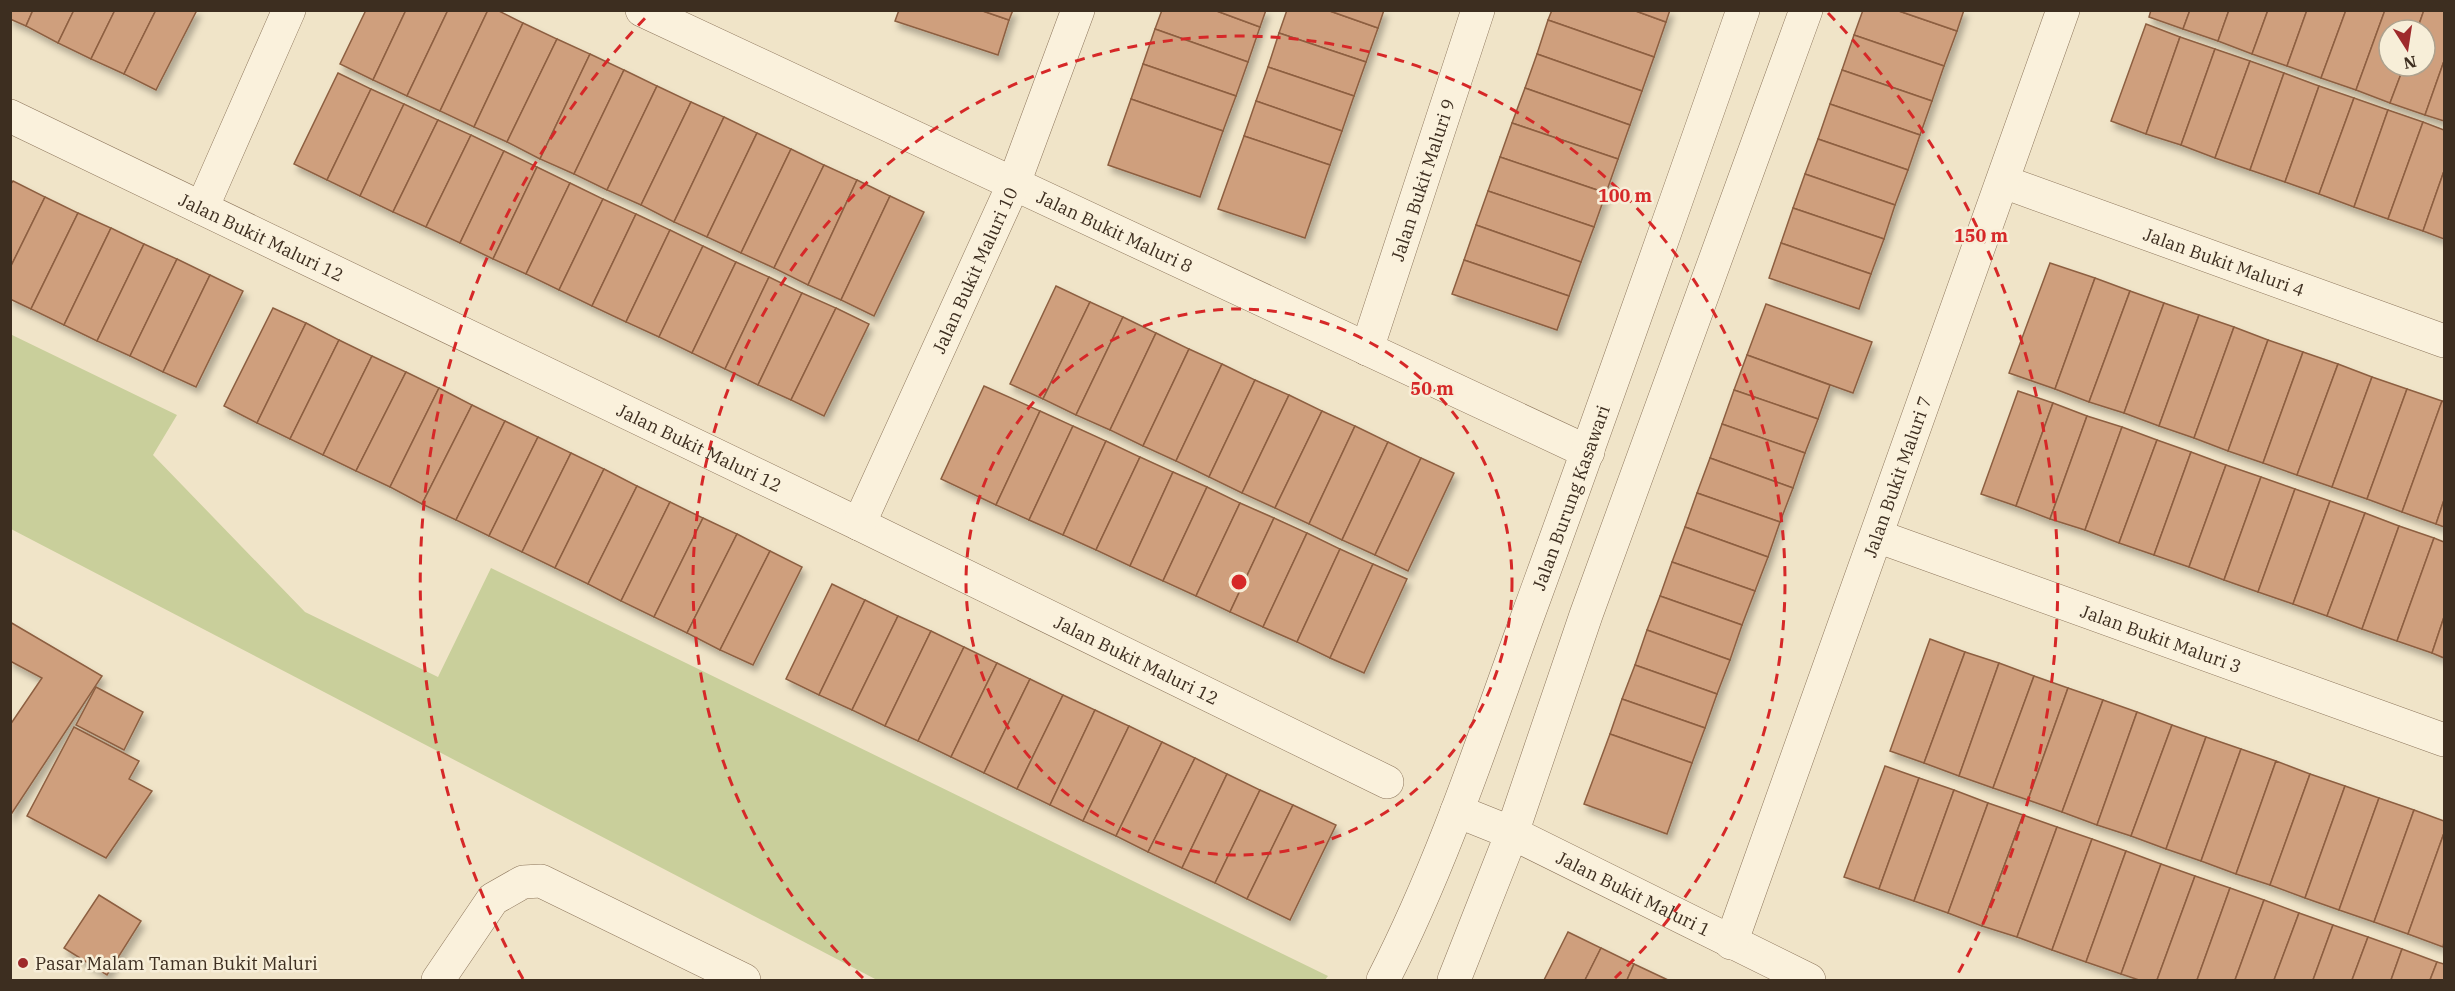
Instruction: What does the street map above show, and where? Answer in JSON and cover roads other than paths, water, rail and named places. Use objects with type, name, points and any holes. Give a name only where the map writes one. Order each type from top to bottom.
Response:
[{"type":"street","points":[[202,208],[289,10]]},
{"type":"street","name":"Jalan Bukit Maluri 8","points":[[642,10],[696,22],[1014,183],[1588,452]]},
{"type":"street","name":"Jalan Bukit Maluri 10","points":[[859,524],[1014,183],[1078,10]]},
{"type":"street","name":"Jalan Bukit Maluri 9","points":[[1367,349],[1478,10]]},
{"type":"street","name":"Jalan Burung Kasawari","points":[[1383,981],[1457,811],[1588,452],[1743,10]]},
{"type":"street","points":[[1454,981],[1512,833],[1586,615],[1806,10]]},
{"type":"street","name":"Jalan Bukit Maluri 7","points":[[1731,943],[2004,182],[2063,10]]},
{"type":"street","name":"Jalan Bukit Maluri 12","points":[[10,116],[859,524],[1387,782]]},
{"type":"street","name":"Jalan Bukit Maluri 4","points":[[2004,182],[2445,341]]},
{"type":"street","name":"Jalan Bukit Maluri 3","points":[[1877,536],[2445,740]]},
{"type":"street","name":"Jalan Bukit Maluri 1","points":[[1457,811],[1512,833],[1809,981]]},
{"type":"street","points":[[438,981],[493,899],[523,882],[541,881],[744,981]]},
{"type":"place","name":"Pasar Malam Taman Bukit Maluri","points":[[23,963]]}]
